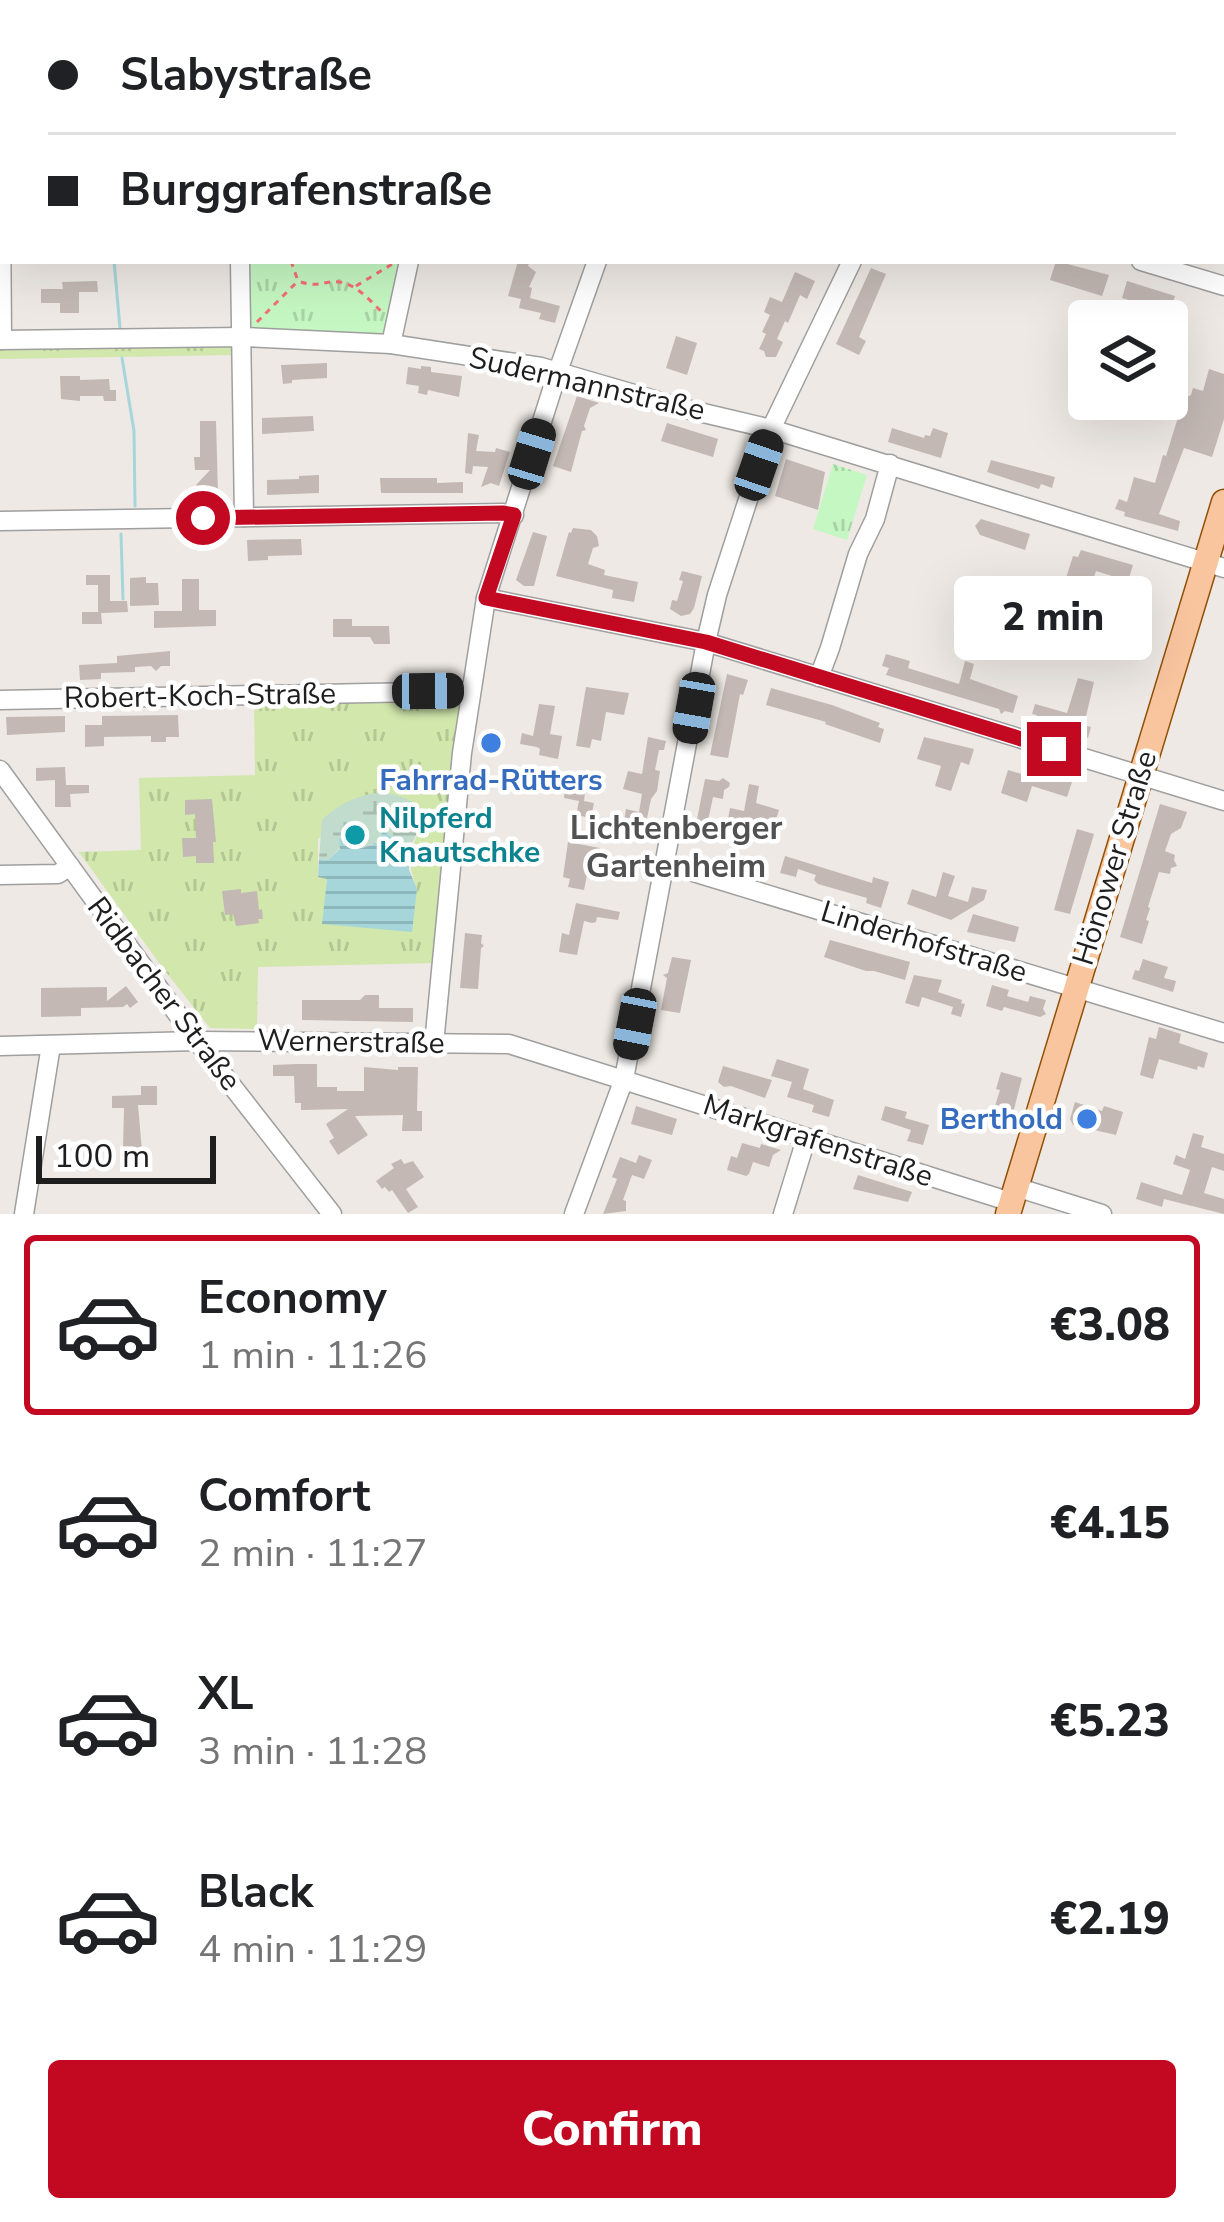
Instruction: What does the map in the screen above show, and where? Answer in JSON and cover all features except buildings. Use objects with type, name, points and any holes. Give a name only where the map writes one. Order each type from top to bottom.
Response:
[{"type":"main road","name":"Hönower Straße","points":[[1012,1201],[1140,776],[1215,565],[1224,502]]},
{"type":"street","points":[[1,264],[1,340]]},
{"type":"street","points":[[240,264],[244,517]]},
{"type":"street","points":[[391,344],[408,264]]},
{"type":"street","points":[[434,1043],[463,753],[486,598],[596,264]]},
{"type":"street","points":[[574,1214],[624,1079],[722,579],[771,429],[851,264]]},
{"type":"street","points":[[1151,264],[1224,286]]},
{"type":"street","name":"Sudermannstraße","points":[[1,340],[243,337],[391,344],[558,371],[890,464],[1215,565]]},
{"type":"street","points":[[818,677],[890,464]]},
{"type":"street","points":[[0,521],[514,515]]},
{"type":"street","points":[[486,598],[706,642],[1224,801]]},
{"type":"street","name":"Robert-Koch-Straße","points":[[0,700],[471,691]]},
{"type":"street","name":"Ridbacher Straße","points":[[0,770],[197,1041],[332,1214]]},
{"type":"street","points":[[0,875],[58,874],[70,866]]},
{"type":"street","name":"Linderhofstraße","points":[[693,872],[1224,1034]]},
{"type":"street","name":"Wernerstraße","points":[[0,1046],[197,1041],[522,1046],[624,1079]]},
{"type":"street","points":[[24,1214],[51,1046]]},
{"type":"street","name":"Markgrafenstraße","points":[[624,1079],[1012,1201],[1102,1214]]},
{"type":"street","points":[[783,1214],[806,1139]]},
{"type":"path","points":[[292,264],[298,281]]},
{"type":"path","points":[[355,287],[392,264]]},
{"type":"path","points":[[243,337],[298,281]]},
{"type":"path","points":[[298,281],[319,286],[336,281],[355,287],[395,321]]},
{"type":"green space","points":[[246,264],[401,264],[388,330],[379,337],[249,331]]},
{"type":"green space","points":[[233,342],[234,355],[0,359],[0,346]]},
{"type":"green space","points":[[833,464],[867,475],[847,540],[813,529]]},
{"type":"green space","points":[[454,699],[463,705],[437,963],[258,967],[257,1029],[210,1028],[79,852],[141,850],[139,778],[255,775],[254,703]],"holes":[[[425,818],[410,859],[417,889],[323,924],[327,878],[318,876],[318,838]]]},
{"type":"green space","points":[[385,792],[414,803],[425,818],[409,849],[383,832],[377,843],[340,848],[328,860],[319,859],[322,820],[350,800]]},
{"type":"water","points":[[383,831],[409,849],[409,870],[417,889],[412,932],[322,924],[327,879],[318,877],[319,859],[328,860],[340,849],[339,838],[353,839],[362,848],[377,843]]},
{"type":"waterway","points":[[114,264],[120,328]]},
{"type":"waterway","points":[[122,358],[134,431],[135,506]]},
{"type":"waterway","points":[[121,534],[123,599]]},
{"type":"place","name":"Fahrrad-Rütters","points":[[491,743]]},
{"type":"place","name":"Nilpferd Knautschke","points":[[355,835]]},
{"type":"place","name":"Berthold","points":[[1087,1119]]},
{"type":"district","name":"Lichtenberger Gartenheim","points":[[676,847]]},
{"type":"route","points":[[203,518],[514,515],[486,598],[706,642],[1054,749]]}]
